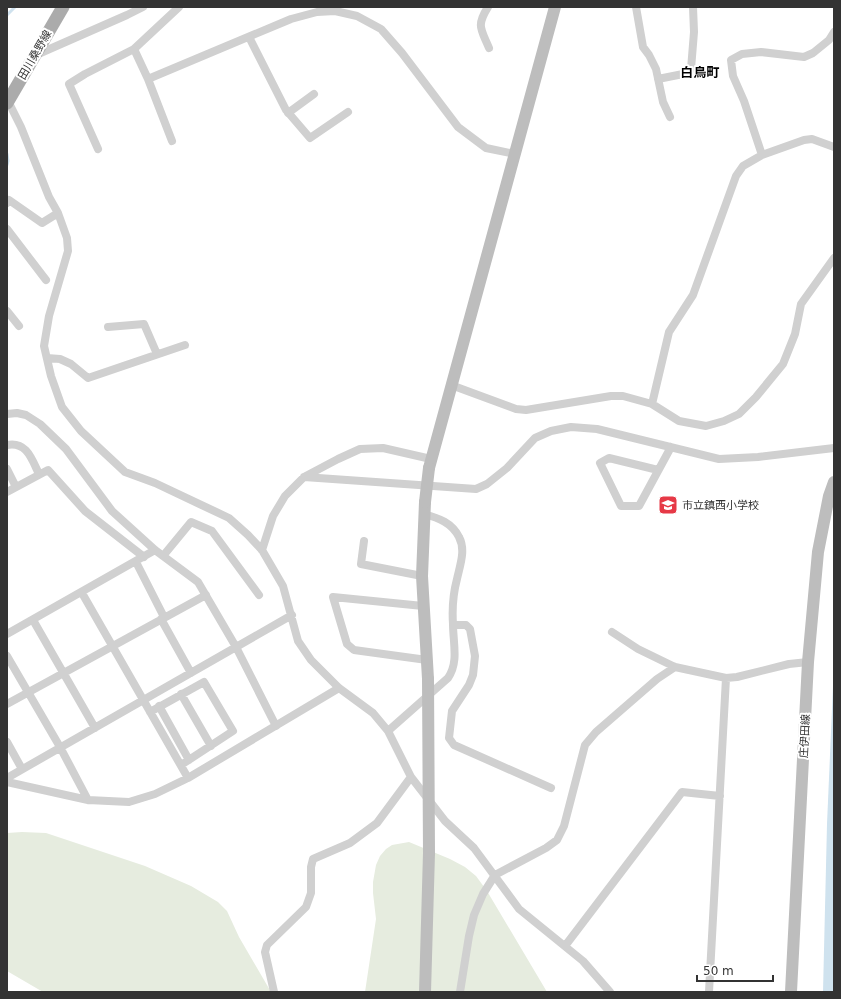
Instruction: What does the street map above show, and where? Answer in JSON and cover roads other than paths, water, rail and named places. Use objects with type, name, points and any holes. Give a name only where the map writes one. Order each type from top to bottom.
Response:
[{"type":"main road","name":"田川桑野線","points":[[8,102],[33,56],[63,7]]},
{"type":"street","points":[[33,56],[143,7]]},
{"type":"street","points":[[98,149],[69,84],[134,49],[179,7]]},
{"type":"street","points":[[488,7],[480,26],[489,48]]},
{"type":"street","points":[[425,992],[429,853],[428,680],[422,576],[425,508],[430,464],[555,7]]},
{"type":"street","points":[[636,7],[643,47],[656,69],[662,102],[670,117]]},
{"type":"street","points":[[658,79],[688,73],[692,69],[694,32],[693,7]]},
{"type":"street","points":[[148,78],[291,19],[317,12],[335,11],[357,16],[381,29],[402,52],[458,127],[486,148],[515,154]]},
{"type":"street","points":[[762,155],[744,101],[733,76],[731,60],[742,54],[761,52],[804,57],[829,40],[834,32]]},
{"type":"street","points":[[248,37],[288,112],[310,138],[348,112]]},
{"type":"street","points":[[134,49],[148,78],[172,141]]},
{"type":"street","points":[[288,112],[314,94]]},
{"type":"street","points":[[8,102],[21,127],[49,197],[58,213],[68,238],[68,251],[49,316],[44,346],[51,376],[62,407],[81,431],[125,472],[156,483],[229,518],[248,535],[262,550],[283,586],[298,641],[311,660],[338,688],[373,714],[388,731],[411,777],[445,821],[474,848],[519,909],[583,961],[610,992]]},
{"type":"street","points":[[652,404],[669,332],[693,295],[736,176],[743,166],[762,155],[804,140],[812,139],[834,147]]},
{"type":"street","points":[[7,203],[9,200],[42,223],[58,213]]},
{"type":"street","points":[[7,229],[46,280]]},
{"type":"street","points":[[451,385],[516,409],[526,410],[611,396],[623,396],[652,404],[679,421],[706,426],[724,421],[739,414],[756,397],[783,364],[795,334],[801,304],[834,258]]},
{"type":"street","points":[[7,311],[19,326]]},
{"type":"street","points":[[108,327],[144,324],[157,354]]},
{"type":"street","points":[[47,358],[60,359],[71,364],[88,378],[185,345]]},
{"type":"street","points":[[7,414],[16,413],[26,415],[40,424],[66,449],[112,511],[163,556],[198,582],[236,648],[276,726]]},
{"type":"street","points":[[304,477],[476,489],[487,484],[507,468],[535,438],[551,431],[571,427],[597,429],[719,459],[758,457],[834,448]]},
{"type":"street","points":[[7,445],[17,444],[27,451],[39,474]]},
{"type":"street","points":[[658,470],[609,458],[600,463],[621,506],[639,506],[671,447]]},
{"type":"street","points":[[262,550],[273,516],[285,496],[304,477],[338,459],[360,449],[383,448],[430,464]]},
{"type":"street","points":[[7,469],[16,488]]},
{"type":"street","points":[[7,492],[48,470],[85,510],[140,559],[163,618],[191,673]]},
{"type":"street","name":"庄伊田線","points":[[791,992],[808,662],[818,552],[829,496],[834,482]]},
{"type":"street","points":[[388,731],[448,678],[453,671],[455,656],[452,608],[463,552],[460,537],[452,526],[425,508]]},
{"type":"street","points":[[163,556],[191,522],[212,531],[259,595]]},
{"type":"street","points":[[364,541],[361,564],[422,576]]},
{"type":"street","points":[[7,634],[156,550]]},
{"type":"street","points":[[82,593],[188,778]]},
{"type":"street","points":[[7,704],[206,595]]},
{"type":"street","points":[[423,606],[333,597],[347,644],[354,650],[427,660]]},
{"type":"street","points":[[7,778],[292,615]]},
{"type":"street","points":[[33,620],[95,728]]},
{"type":"street","points":[[453,625],[466,625],[470,629],[475,656],[474,675],[452,711],[449,738],[454,744],[551,788]]},
{"type":"street","points":[[612,632],[638,649],[675,667],[726,678],[737,677],[788,664],[808,662]]},
{"type":"street","points":[[7,656],[60,747],[88,800]]},
{"type":"street","points":[[460,992],[474,915],[483,894],[495,875],[546,848],[557,840],[564,826],[585,745],[596,732],[658,679],[675,667]]},
{"type":"street","points":[[709,992],[726,678]]},
{"type":"street","points":[[150,712],[204,682],[233,731],[181,765]]},
{"type":"street","points":[[7,782],[88,800],[129,802],[155,794],[188,778],[338,688]]},
{"type":"street","points":[[181,694],[211,746]]},
{"type":"street","points":[[159,706],[189,760]]},
{"type":"street","points":[[7,742],[22,769]]},
{"type":"street","points":[[274,992],[265,952],[267,945],[306,907],[311,893],[311,867],[313,859],[350,843],[377,823],[411,777]]},
{"type":"street","points":[[565,946],[682,792],[720,796]]},
{"type":"water","points":[[834,663],[834,992],[823,992],[827,824]]},
{"type":"waterway","points":[[7,15],[15,7]]},
{"type":"waterway","points":[[7,154],[7,165]]},
{"type":"place","name":"市立鎮西小学校","points":[[668,505]]},
{"type":"district","name":"白鳥町","points":[[700,72]]}]
